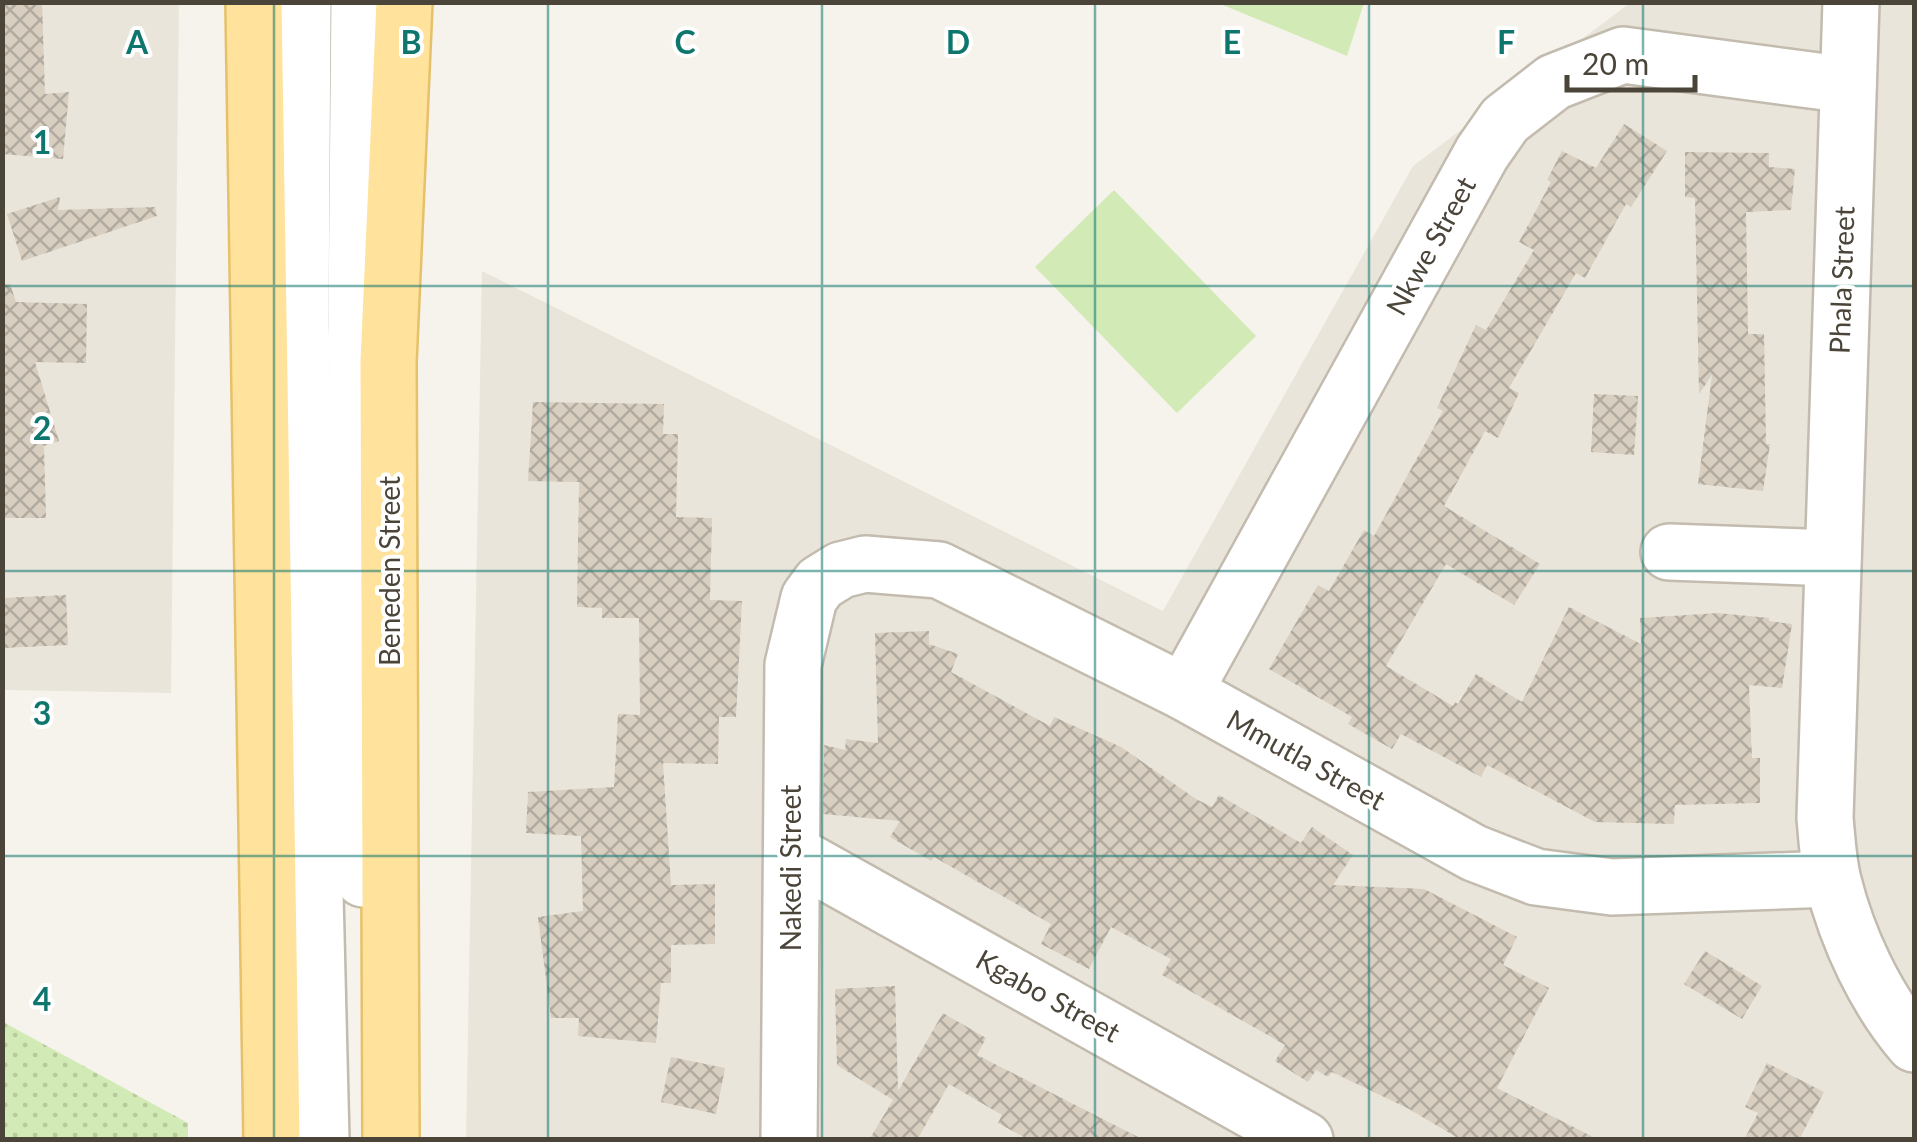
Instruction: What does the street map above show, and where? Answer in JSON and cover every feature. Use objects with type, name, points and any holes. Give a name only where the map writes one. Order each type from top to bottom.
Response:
[{"type":"main road","points":[[254,2],[272,1140]]},
{"type":"main road","name":"Beneden Street","points":[[391,1140],[388,362],[404,2]]},
{"type":"street","points":[[303,2],[301,320],[321,1140]]},
{"type":"street","points":[[359,2],[356,313],[366,1140]]},
{"type":"street","name":"Phala Street","points":[[1851,2],[1824,818],[1832,879],[1849,930],[1875,986],[1914,1044]]},
{"type":"street","name":"Nkwe Street","points":[[1184,692],[1482,153],[1505,120],[1554,82],[1623,55],[1848,85]]},
{"type":"street","points":[[1669,552],[1833,558]]},
{"type":"street","name":"Mmutla Street","points":[[809,598],[820,583],[841,570],[866,564],[939,570],[1184,692],[1474,853],[1536,877],[1612,886],[1832,879]]},
{"type":"street","name":"Nakedi Street","points":[[789,1140],[793,666],[809,598]]},
{"type":"street","name":"Kgabo Street","points":[[792,853],[1305,1140]]},
{"type":"shaded area","points":[[3,3],[179,3],[171,693],[3,690]]},
{"type":"shaded area","points":[[1630,3],[1914,3],[1914,1139],[466,1140],[482,271],[1163,611],[1413,166]]},
{"type":"green space","points":[[1218,3],[1364,3],[1347,56]]},
{"type":"green space","points":[[1114,190],[1256,336],[1177,413],[1035,267]]},
{"type":"green space","points":[[3,1022],[188,1123],[188,1139],[3,1139]]},
{"type":"building","points":[[2,2],[42,2],[45,94],[69,92],[63,159],[2,154]]},
{"type":"building","points":[[1624,124],[1667,151],[1631,207],[1626,204],[1585,278],[1576,273],[1509,388],[1519,393],[1498,438],[1485,431],[1444,506],[1540,564],[1514,605],[1446,564],[1386,666],[1453,706],[1476,674],[1522,702],[1569,607],[1641,644],[1640,618],[1718,613],[1792,624],[1782,688],[1749,685],[1752,758],[1760,758],[1760,803],[1675,805],[1674,824],[1595,822],[1487,765],[1481,777],[1401,734],[1392,749],[1348,724],[1352,717],[1269,669],[1318,585],[1329,591],[1364,530],[1374,536],[1443,411],[1437,408],[1476,325],[1486,330],[1534,250],[1519,242],[1551,182],[1547,180],[1562,151],[1596,168]]},
{"type":"building","points":[[1685,152],[1769,153],[1769,167],[1795,169],[1791,210],[1746,212],[1748,334],[1764,334],[1766,444],[1770,444],[1763,491],[1698,484],[1712,375],[1699,394],[1695,198],[1685,197]]},
{"type":"building","points":[[60,197],[58,210],[155,207],[157,216],[22,261],[7,214]]},
{"type":"building","points":[[10,284],[16,302],[87,304],[86,363],[35,362],[59,441],[44,446],[46,518],[2,518],[2,285]]},
{"type":"building","points":[[1594,394],[1638,396],[1634,455],[1591,452]]},
{"type":"building","points":[[533,402],[664,404],[663,434],[678,434],[676,517],[712,518],[710,600],[742,601],[736,717],[719,717],[718,764],[663,763],[671,885],[715,884],[715,944],[671,945],[671,983],[661,983],[656,1043],[578,1036],[579,1018],[551,1018],[538,917],[583,911],[581,836],[526,833],[528,792],[614,787],[618,714],[640,715],[639,618],[602,618],[602,608],[577,607],[579,482],[528,481]]},
{"type":"building","points":[[66,595],[68,645],[2,648],[2,598]]},
{"type":"building","points":[[929,631],[929,644],[958,654],[951,672],[1050,726],[1054,717],[1121,747],[1196,799],[1212,807],[1219,795],[1301,843],[1312,827],[1353,855],[1333,885],[1424,889],[1517,937],[1503,965],[1549,988],[1497,1088],[1599,1140],[1461,1140],[1409,1109],[1332,1072],[1328,1077],[1316,1070],[1308,1082],[1275,1061],[1285,1045],[1162,975],[1171,959],[1111,927],[1089,969],[1041,944],[1051,924],[934,857],[931,861],[890,837],[900,821],[823,814],[824,745],[845,750],[846,739],[878,743],[875,633]]},
{"type":"building","points":[[1705,951],[1762,986],[1742,1019],[1684,984]]},
{"type":"building","points":[[895,986],[898,1091],[943,1013],[986,1038],[977,1055],[1144,1140],[1029,1140],[998,1123],[1002,1115],[949,1084],[917,1140],[869,1140],[893,1100],[837,1065],[835,989]]},
{"type":"building","points":[[671,1057],[725,1068],[716,1114],[661,1102]]},
{"type":"building","points":[[1767,1063],[1824,1092],[1799,1140],[1744,1140],[1758,1113],[1745,1107]]}]
